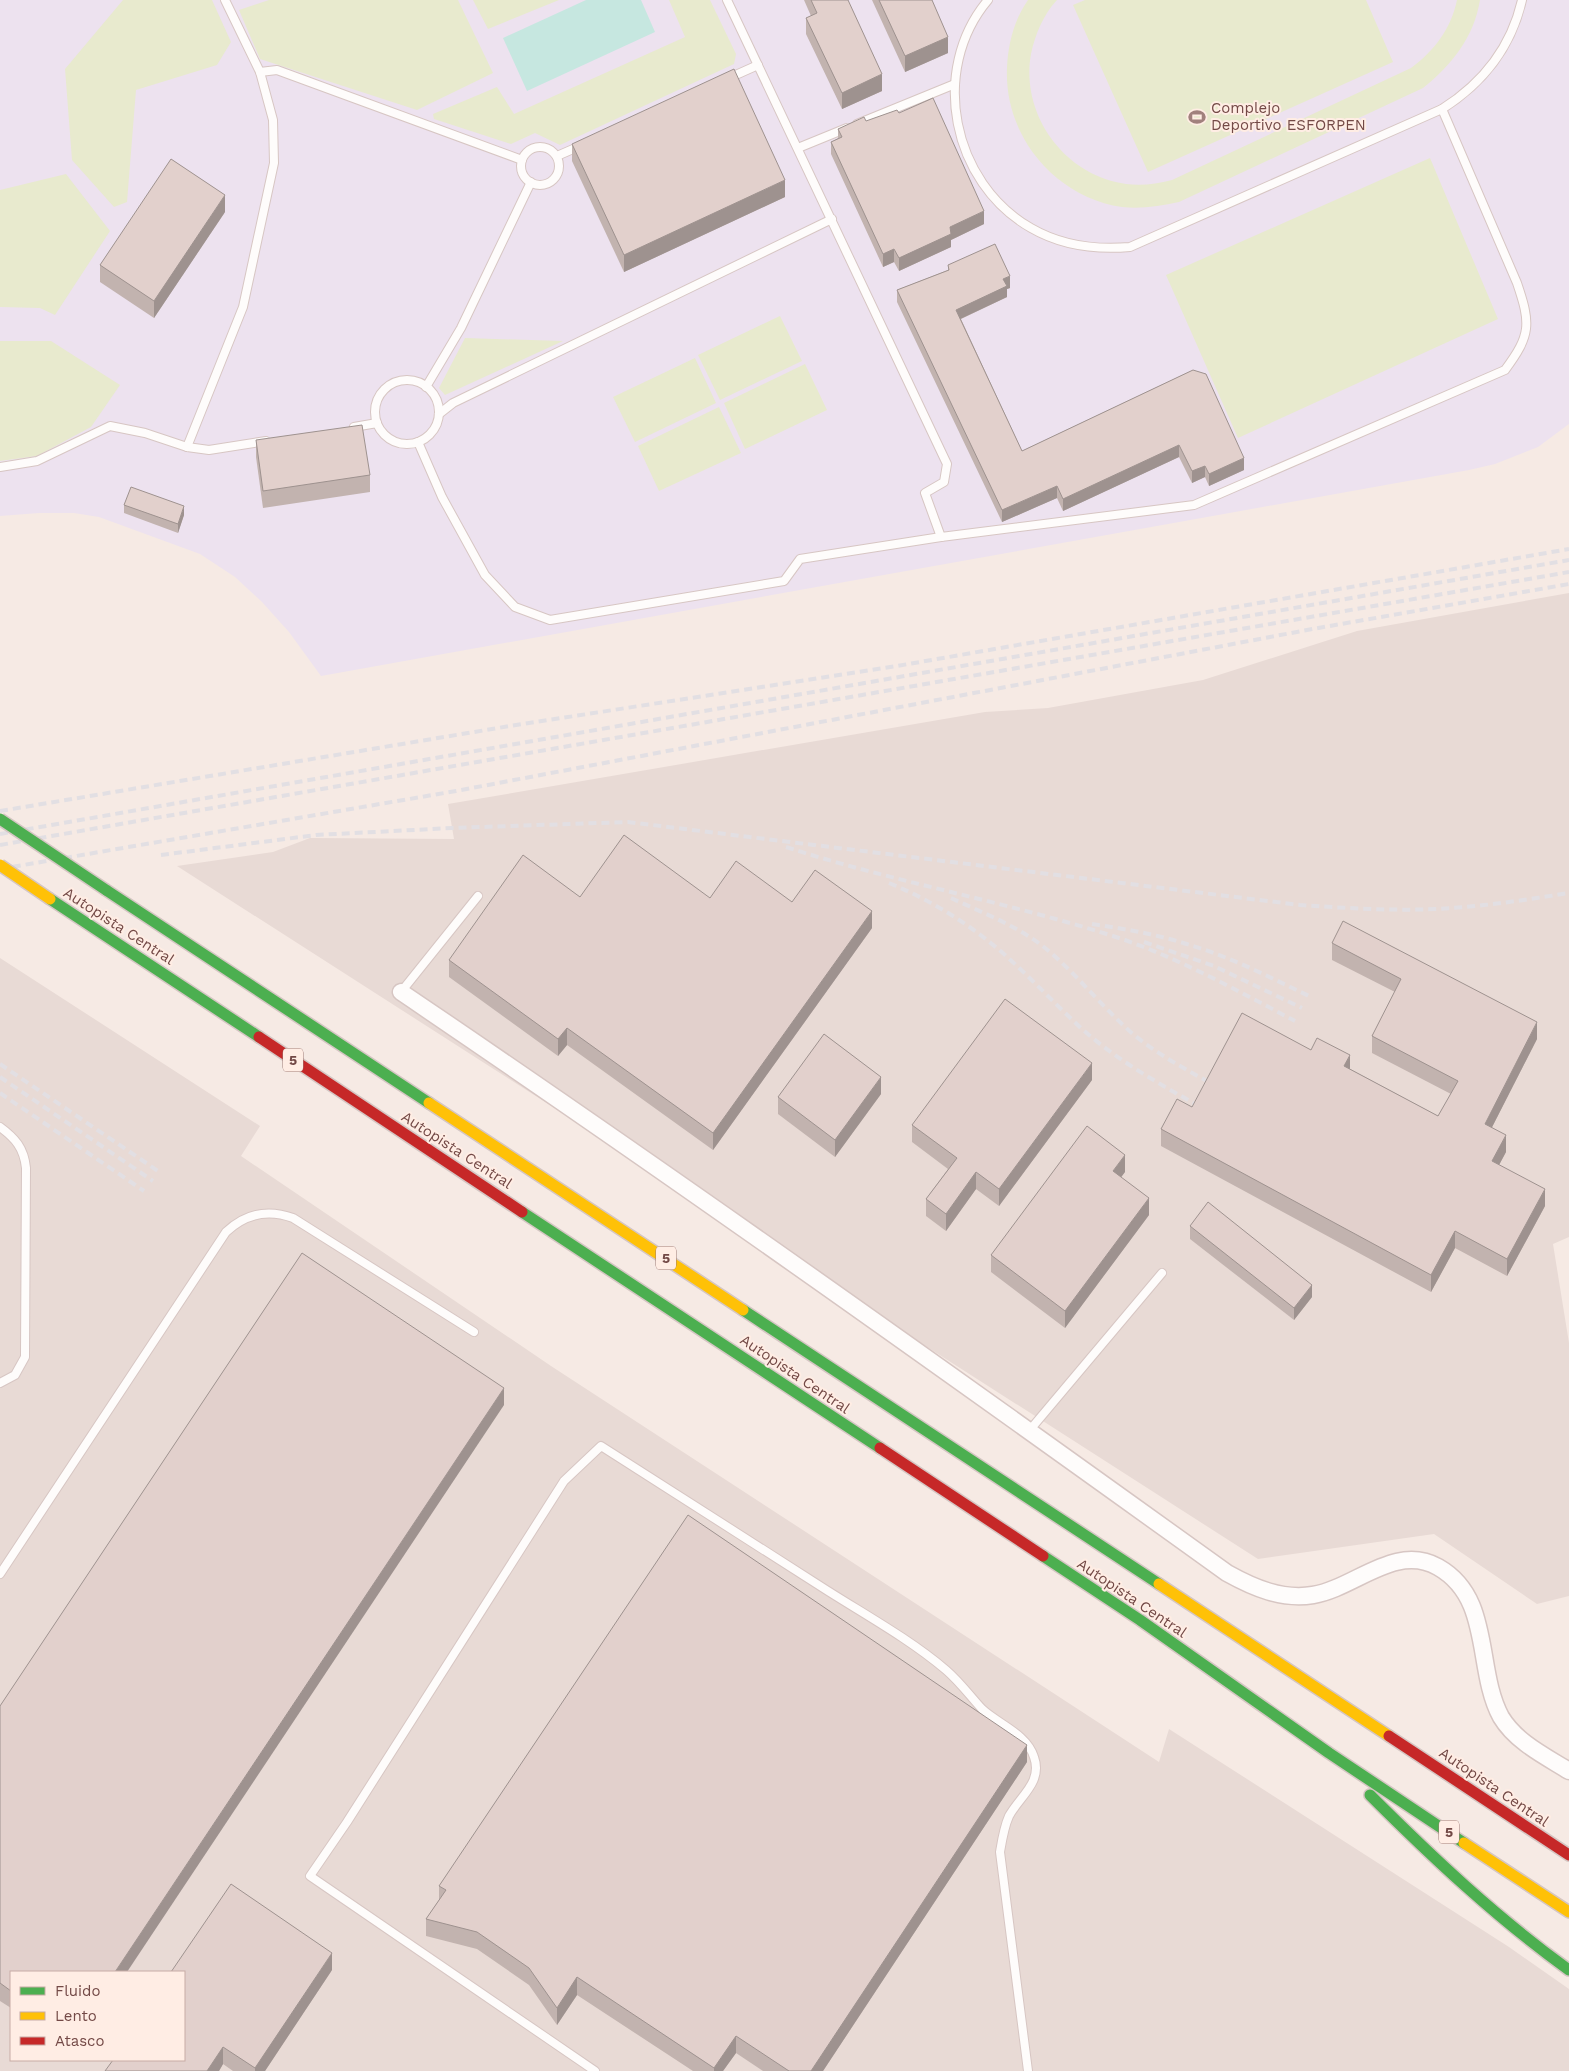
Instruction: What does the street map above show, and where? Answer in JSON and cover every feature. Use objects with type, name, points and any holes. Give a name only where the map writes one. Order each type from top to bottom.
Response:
[{"type":"highway","name":"Autopista Central","points":[[0,819],[1569,1855]]},
{"type":"highway","name":"Autopista Central","points":[[0,866],[1140,1620],[1329,1753],[1569,1912]]},
{"type":"highway","points":[[1329,1753],[1472,1894],[1522,1936],[1569,1970]]},
{"type":"street","points":[[401,992],[790,1260],[1227,1573],[1246,1584],[1267,1592],[1297,1596],[1326,1593],[1380,1567],[1404,1560],[1427,1562],[1446,1571],[1457,1583],[1473,1608],[1481,1633],[1489,1681],[1501,1717],[1518,1737],[1569,1771]]},
{"type":"lane","points":[[187,448],[243,308],[272,170],[274,120],[260,72],[225,0]]},
{"type":"lane","points":[[727,0],[947,464],[944,482],[925,493],[941,537]]},
{"type":"lane","points":[[988,0],[972,24],[964,43],[955,84],[956,115],[965,150],[984,186],[998,202],[1030,228],[1049,237],[1075,245],[1109,249],[1130,247],[1442,109],[1465,94],[1489,70],[1511,36],[1522,0]]},
{"type":"lane","points":[[723,81],[758,65]]},
{"type":"lane","points":[[260,72],[277,70],[522,160]]},
{"type":"lane","points":[[798,148],[955,84]]},
{"type":"lane","points":[[418,442],[442,498],[484,575],[515,607],[550,620],[784,581],[800,559],[941,537],[1194,505],[1505,370],[1520,349],[1527,333],[1527,310],[1442,109]]},
{"type":"lane","points":[[557,156],[592,140]]},
{"type":"lane","points":[[535,147],[548,148],[557,156],[559,168],[554,179],[543,184],[531,182],[523,172],[522,160],[525,154],[535,147]]},
{"type":"lane","points":[[426,387],[461,328],[531,182]]},
{"type":"lane","points":[[439,414],[453,403],[832,219]]},
{"type":"lane","points":[[408,380],[418,382],[434,395],[439,414],[436,425],[427,437],[418,442],[408,444],[398,443],[382,433],[377,423],[375,411],[377,400],[385,389],[394,383],[408,380]]},
{"type":"lane","points":[[347,428],[377,423]]},
{"type":"lane","points":[[0,467],[37,461],[110,426],[145,432],[187,448],[209,450],[278,439]]},
{"type":"lane","points":[[401,992],[478,896]]},
{"type":"lane","points":[[0,1127],[18,1142],[26,1168],[25,1357],[15,1375],[0,1383]]},
{"type":"lane","points":[[0,1574],[226,1232],[243,1219],[262,1213],[273,1213],[293,1218],[474,1332]]},
{"type":"lane","points":[[1029,1431],[1162,1272]]},
{"type":"lane","points":[[595,2071],[310,1876],[347,1822],[564,1481],[601,1446],[898,1636],[946,1670],[965,1687],[982,1709],[1024,1740],[1031,1748],[1035,1758],[1036,1776],[1028,1792],[1008,1818],[1000,1852],[1028,2071]]},
{"type":"shaded area","points":[[0,0],[1569,0],[1569,424],[1538,447],[1495,464],[1469,470],[321,676],[289,632],[262,602],[235,577],[200,554],[99,517],[74,513],[0,516]]},
{"type":"shaded area","points":[[1569,593],[1569,1237],[1553,1244],[1569,1343],[1569,1596],[1537,1604],[1434,1534],[1258,1559],[177,866],[273,852],[310,838],[454,839],[448,804],[985,712],[1048,708],[1203,680],[1357,631]]},
{"type":"shaded area","points":[[0,958],[260,1126],[241,1156],[551,1366],[1159,1762],[1169,1729],[1509,1947],[1569,1989],[1569,2071],[0,2071]]},
{"type":"green space","points":[[123,0],[212,0],[231,42],[217,65],[136,90],[127,202],[114,207],[72,160],[65,69]]},
{"type":"green space","points":[[269,0],[458,0],[493,73],[417,110],[260,59],[239,10]]},
{"type":"green space","points":[[473,0],[559,0],[488,29]]},
{"type":"green space","points":[[669,0],[710,0],[736,54],[734,64],[560,145],[535,133],[511,144],[434,119],[433,114],[497,87],[514,114],[685,37]]},
{"type":"green space","points":[[1028,0],[1057,0],[1040,26],[1031,54],[1029,77],[1033,99],[1040,120],[1052,139],[1066,155],[1084,169],[1104,179],[1138,185],[1172,180],[1411,68],[1434,47],[1446,30],[1457,0],[1480,0],[1473,26],[1460,49],[1443,70],[1423,88],[1179,202],[1137,208],[1122,207],[1098,201],[1075,191],[1055,177],[1038,159],[1024,139],[1014,117],[1008,93],[1007,68],[1013,32]]},
{"type":"green space","name":"Complejo Deportivo ESFORPEN","points":[[1085,0],[1366,0],[1393,62],[1148,172],[1073,5]]},
{"type":"green space","points":[[1430,158],[1498,319],[1238,438],[1166,275]]},
{"type":"green space","points":[[66,174],[110,231],[55,315],[40,308],[0,307],[0,190]]},
{"type":"green space","points":[[780,316],[802,361],[720,400],[698,355]]},
{"type":"green space","points":[[465,338],[563,341],[445,395],[439,388]]},
{"type":"green space","points":[[0,341],[51,341],[120,385],[91,427],[37,456],[0,461]]},
{"type":"green space","points":[[695,358],[716,403],[635,442],[613,397]]},
{"type":"green space","points":[[805,364],[827,410],[745,449],[724,403]]},
{"type":"green space","points":[[719,407],[741,453],[659,491],[638,446]]},
{"type":"water","points":[[586,0],[641,0],[655,32],[527,91],[503,38]]},
{"type":"building","points":[[811,0],[848,0],[882,74],[842,93],[806,18],[817,13]]},
{"type":"building","points":[[879,0],[932,0],[948,37],[905,56]]},
{"type":"building","points":[[734,69],[785,180],[624,255],[572,144]]},
{"type":"building","points":[[933,98],[984,211],[950,227],[951,234],[899,258],[894,249],[883,254],[831,142],[842,137],[838,129],[864,117],[866,121],[897,110],[899,113]]},
{"type":"building","points":[[171,159],[225,195],[154,301],[100,265]]},
{"type":"building","points":[[995,244],[1010,276],[1003,279],[1007,286],[956,310],[1022,451],[1193,370],[1206,374],[1244,458],[1209,474],[1205,466],[1192,471],[1179,445],[1063,499],[1057,486],[1002,510],[897,290],[949,270],[948,265]]},
{"type":"building","points":[[362,425],[370,475],[263,491],[256,440]]},
{"type":"building","points":[[131,487],[184,506],[178,524],[124,505]]},
{"type":"building","points":[[624,835],[710,898],[736,861],[792,902],[815,870],[872,911],[713,1133],[567,1028],[558,1039],[449,960],[523,855],[580,897]]},
{"type":"building","points":[[1343,921],[1537,1022],[1485,1124],[1506,1135],[1492,1161],[1545,1189],[1507,1259],[1455,1231],[1431,1275],[1161,1129],[1177,1099],[1192,1107],[1242,1013],[1311,1050],[1317,1038],[1350,1055],[1344,1066],[1438,1116],[1458,1081],[1372,1036],[1401,979],[1332,943]]},
{"type":"building","points":[[1005,999],[1092,1063],[999,1189],[976,1172],[946,1214],[926,1199],[957,1158],[912,1125]]},
{"type":"building","points":[[824,1034],[881,1077],[835,1140],[778,1097]]},
{"type":"building","points":[[1087,1126],[1125,1155],[1113,1171],[1149,1198],[1065,1311],[991,1255]]},
{"type":"building","points":[[1208,1202],[1312,1285],[1294,1308],[1190,1226]]},
{"type":"building","points":[[302,1253],[504,1388],[116,1971],[10,1971],[10,1990],[0,1983],[0,1706]]},
{"type":"building","points":[[688,1515],[1027,1745],[811,2071],[789,2071],[736,2036],[714,2068],[577,1977],[557,2008],[529,1968],[477,1932],[426,1919],[446,1890],[439,1886]]},
{"type":"building","points":[[231,1884],[332,1953],[255,2068],[223,2047],[207,2071],[105,2071],[112,2061],[185,2061],[185,1971],[172,1971]]},
{"type":"railway","points":[[0,811],[510,726],[897,666],[1569,549]]},
{"type":"railway","points":[[0,834],[1569,560]]},
{"type":"railway","points":[[0,845],[1569,572]]},
{"type":"railway","points":[[0,869],[456,791],[1307,630],[1569,584]]},
{"type":"railway","points":[[161,855],[316,835],[628,822],[1300,905],[1418,910],[1486,905],[1569,893]]},
{"type":"railway","points":[[786,847],[870,872],[1041,915],[1125,940],[1190,967],[1295,1021]]},
{"type":"railway","points":[[889,883],[935,905],[978,933],[1015,964],[1072,1020],[1109,1051],[1137,1070],[1197,1105]]},
{"type":"railway","points":[[951,898],[1003,922],[1040,944],[1062,963],[1133,1034],[1160,1054],[1207,1081]]},
{"type":"railway","points":[[1092,924],[1130,930],[1181,942],[1223,956],[1309,996]]},
{"type":"railway","points":[[1144,942],[1214,966],[1302,1008]]},
{"type":"railway","points":[[0,1064],[158,1171]]},
{"type":"railway","points":[[0,1077],[153,1181]]},
{"type":"railway","points":[[0,1093],[144,1191]]},
{"type":"traffic: fast","points":[[0,819],[106,890]]},
{"type":"traffic: fast","points":[[106,890],[429,1103]]},
{"type":"traffic: fast","points":[[50,899],[259,1037]]},
{"type":"traffic: fast","points":[[522,1212],[880,1448]]},
{"type":"traffic: fast","points":[[743,1310],[1159,1584]]},
{"type":"traffic: fast","points":[[1043,1556],[1140,1620],[1329,1753],[1464,1843]]},
{"type":"traffic: fast","points":[[1370,1795],[1466,1887],[1516,1930],[1569,1970]]},
{"type":"traffic: slow","points":[[0,865],[50,899]]},
{"type":"traffic: slow","points":[[429,1103],[743,1310]]},
{"type":"traffic: slow","points":[[1159,1584],[1389,1736]]},
{"type":"traffic: slow","points":[[1464,1843],[1569,1912]]},
{"type":"traffic: jam","points":[[259,1037],[522,1212]]},
{"type":"traffic: jam","points":[[880,1448],[1043,1556]]},
{"type":"traffic: jam","points":[[1389,1736],[1569,1855]]},
{"type":"place","name":"Complejo Deportivo ESFORPEN","points":[[1197,117]]}]
